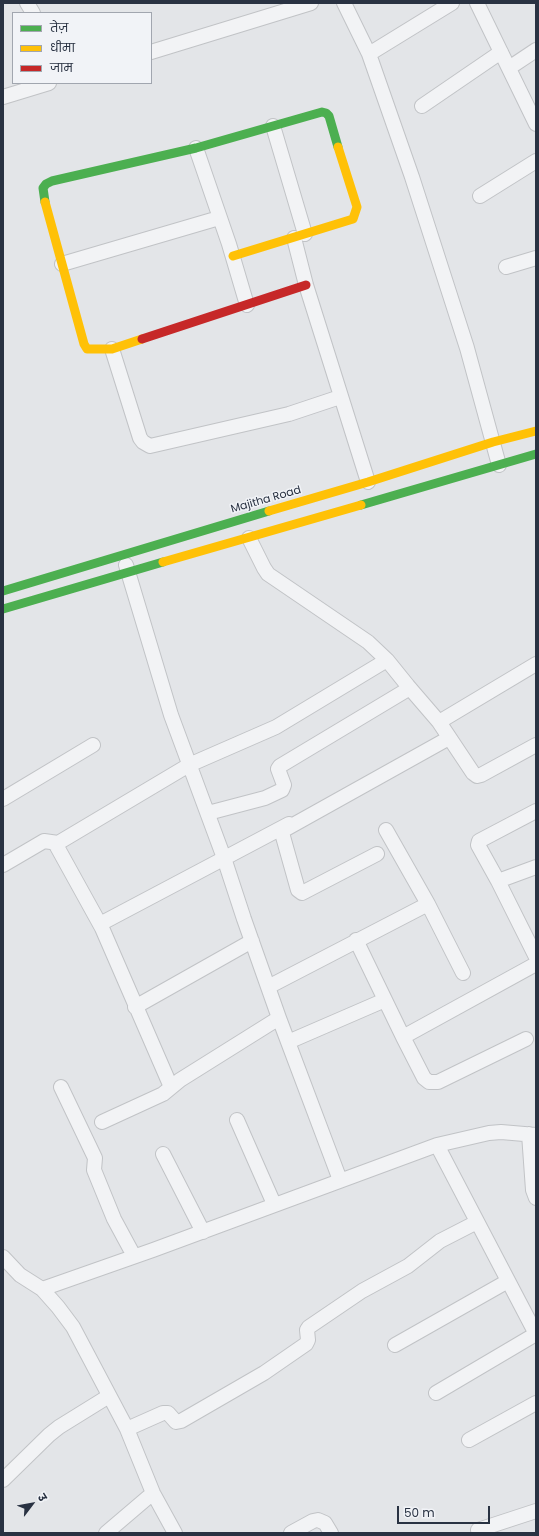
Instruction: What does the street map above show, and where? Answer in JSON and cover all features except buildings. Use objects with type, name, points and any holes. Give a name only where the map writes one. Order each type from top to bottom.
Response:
[{"type":"main road","points":[[233,256],[353,218],[356,212],[356,207],[328,115],[322,112],[196,148],[52,181],[46,184],[43,188],[42,193],[84,344],[87,349],[112,349],[306,285]]},
{"type":"main road","name":"Majitha Road","points":[[3,591],[368,482],[493,442],[536,431]]},
{"type":"main road","points":[[3,609],[536,454]]},
{"type":"street","points":[[27,3],[32,12]]},
{"type":"street","points":[[152,52],[311,3]]},
{"type":"street","points":[[344,3],[369,54],[417,192],[467,348],[499,465]]},
{"type":"street","points":[[369,54],[452,3]]},
{"type":"street","points":[[477,3],[536,124]]},
{"type":"street","points":[[509,68],[536,50]]},
{"type":"street","points":[[422,106],[501,52]]},
{"type":"street","points":[[3,97],[46,84]]},
{"type":"street","points":[[273,126],[300,236],[306,285],[368,482]]},
{"type":"street","points":[[196,148],[233,256],[246,305]]},
{"type":"street","points":[[480,196],[536,161]]},
{"type":"street","points":[[62,264],[219,218]]},
{"type":"street","points":[[506,267],[536,258]]},
{"type":"street","points":[[112,349],[140,438],[143,442],[154,447],[289,414],[340,397]]},
{"type":"street","points":[[249,538],[268,574],[368,642],[387,660],[439,722],[472,773],[477,776],[481,775],[536,745]]},
{"type":"street","points":[[124,555],[164,697],[224,858],[278,1018],[340,1180]]},
{"type":"street","points":[[3,865],[44,841],[55,843],[190,765],[276,727],[387,660]]},
{"type":"street","points":[[439,722],[536,664]]},
{"type":"street","points":[[208,813],[265,798],[282,790],[284,785],[278,769],[280,766],[410,688]]},
{"type":"street","points":[[377,854],[302,893],[298,890],[282,833],[284,830],[450,738]]},
{"type":"street","points":[[3,799],[93,745]]},
{"type":"street","points":[[100,924],[399,766]]},
{"type":"street","points":[[536,811],[479,841],[478,845],[498,881],[536,957]]},
{"type":"street","points":[[386,830],[428,904],[463,974]]},
{"type":"street","points":[[55,843],[100,924],[171,1087]]},
{"type":"street","points":[[498,881],[536,867]]},
{"type":"street","points":[[268,987],[428,904]]},
{"type":"street","points":[[356,940],[424,1078],[429,1082],[438,1082],[526,1039]]},
{"type":"street","points":[[135,1007],[252,941]]},
{"type":"street","points":[[403,1037],[536,964]]},
{"type":"street","points":[[288,1042],[385,1000]]},
{"type":"street","points":[[102,1122],[159,1096],[180,1080],[278,1018]]},
{"type":"street","points":[[61,1087],[95,1158],[94,1170],[114,1219],[134,1256]]},
{"type":"street","points":[[237,1120],[274,1204]]},
{"type":"street","points":[[42,1289],[203,1232],[274,1204],[437,1145],[489,1133],[501,1132],[532,1134],[533,1190],[536,1198]]},
{"type":"street","points":[[436,1393],[536,1334],[437,1145]]},
{"type":"street","points":[[163,1154],[203,1232]]},
{"type":"street","points":[[127,1429],[163,1412],[168,1413],[176,1422],[181,1421],[264,1373],[306,1344],[308,1340],[309,1327],[362,1291],[403,1269],[449,1236],[478,1222]]},
{"type":"street","points":[[3,1257],[20,1274],[42,1289],[58,1306],[73,1327],[127,1429],[153,1493],[176,1533]]},
{"type":"street","points":[[395,1346],[508,1281]]},
{"type":"street","points":[[3,1480],[54,1431],[109,1396]]},
{"type":"street","points":[[469,1440],[536,1403]]},
{"type":"street","points":[[106,1533],[153,1493]]},
{"type":"street","points":[[478,1530],[536,1511]]},
{"type":"street","points":[[290,1533],[313,1520],[318,1520],[325,1524],[331,1533]]},
{"type":"traffic: fast","points":[[45,202],[43,188],[46,184],[52,181],[196,148],[322,112],[329,116],[338,147]]},
{"type":"traffic: fast","points":[[361,505],[536,454]]},
{"type":"traffic: fast","points":[[3,591],[269,511]]},
{"type":"traffic: fast","points":[[3,609],[163,562]]},
{"type":"traffic: slow","points":[[233,256],[353,219],[357,207],[338,147]]},
{"type":"traffic: slow","points":[[45,202],[84,344],[87,349],[112,349],[142,339]]},
{"type":"traffic: slow","points":[[269,511],[368,482],[493,442],[536,431]]},
{"type":"traffic: slow","points":[[163,562],[361,505]]},
{"type":"traffic: jam","points":[[142,339],[306,285]]}]
